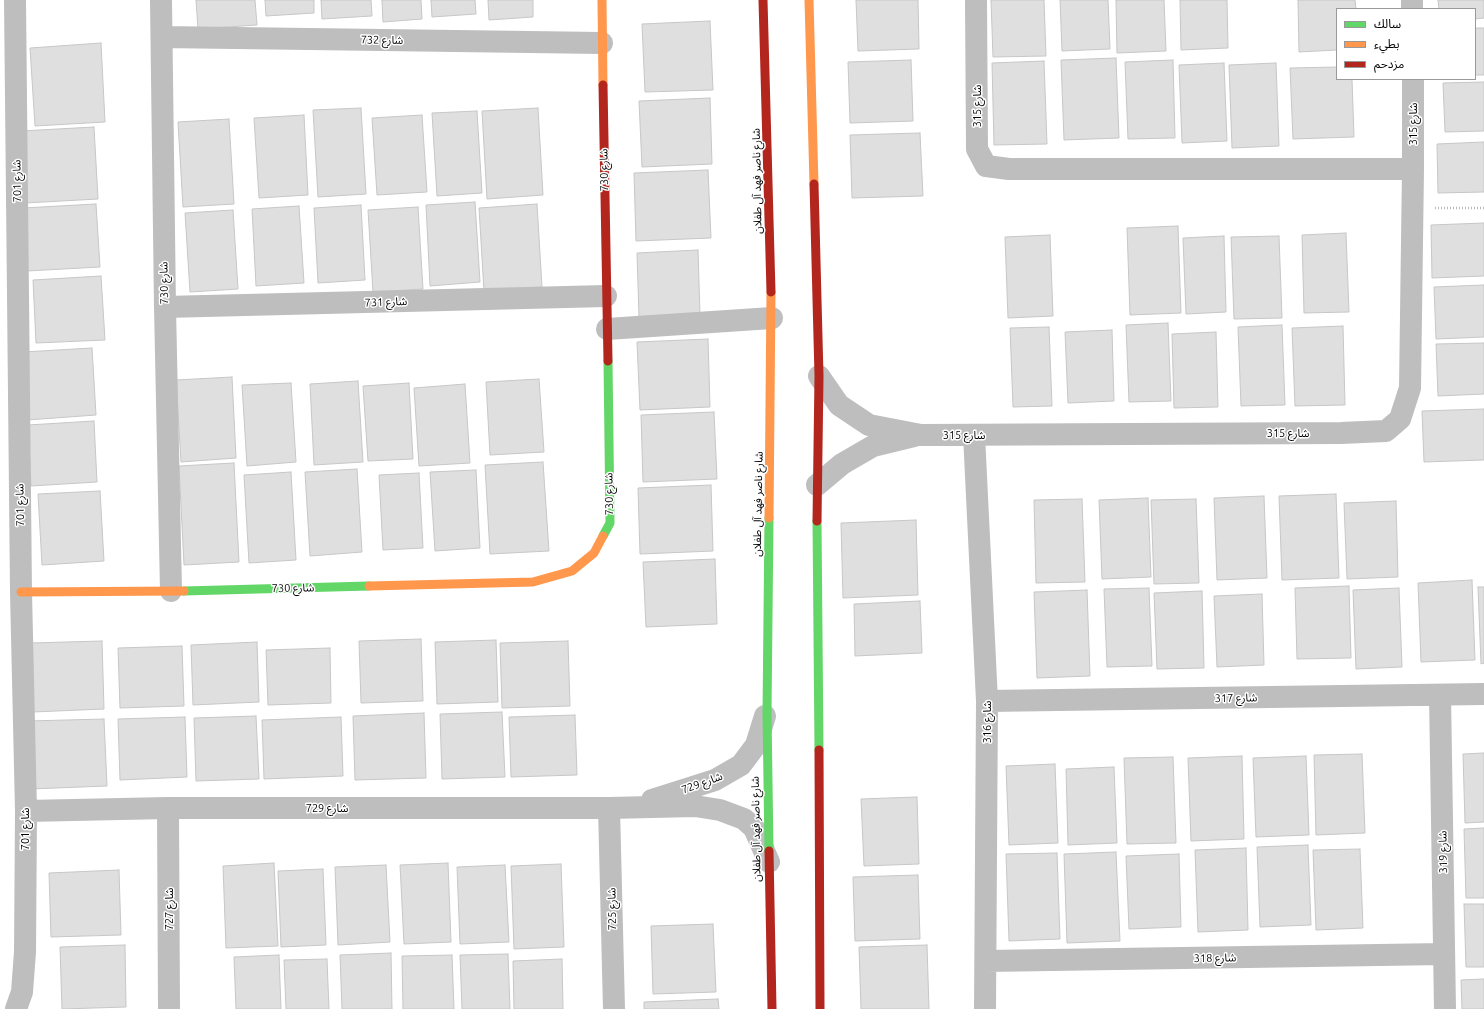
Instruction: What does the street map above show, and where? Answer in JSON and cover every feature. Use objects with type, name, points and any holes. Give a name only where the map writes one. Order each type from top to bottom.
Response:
[{"type":"street","name":"شارع 701","points":[[15,0],[8,133],[26,811],[25,952],[22,992],[16,1009]]},
{"type":"street","name":"شارع 730","points":[[161,0],[171,591]]},
{"type":"street","name":"شارع 730","points":[[21,592],[171,591],[534,582],[572,571],[594,552],[610,523],[602,0]]},
{"type":"street","name":"شارع ناصر فهد آل طفلان","points":[[763,0],[772,318],[767,713],[772,1009]]},
{"type":"street","points":[[809,0],[818,376],[817,486],[820,1009]]},
{"type":"street","name":"شارع 315","points":[[976,0],[977,149],[986,166],[1009,169],[1413,169]]},
{"type":"street","name":"شارع 732","points":[[162,37],[602,43]]},
{"type":"street","name":"شارع 315","points":[[818,376],[839,405],[869,425],[921,435],[1341,433],[1386,431],[1400,419],[1410,388],[1413,209],[1413,80]]},
{"type":"street","name":"شارع 731","points":[[165,307],[606,296]]},
{"type":"street","points":[[607,329],[772,318]]},
{"type":"street","name":"شارع 315","points":[[817,486],[842,464],[873,446],[921,435]]},
{"type":"street","name":"شارع 316","points":[[974,435],[988,701],[986,1009]]},
{"type":"street","name":"شارع 317","points":[[988,701],[1484,694]]},
{"type":"street","name":"شارع 319","points":[[1440,695],[1445,1009]]},
{"type":"street","name":"شارع 729","points":[[619,808],[715,780],[741,765],[756,745],[767,713]]},
{"type":"street","name":"شارع 729","points":[[26,811],[168,808],[619,808],[695,806],[720,810],[744,819],[754,828],[769,862]]},
{"type":"street","name":"شارع 727","points":[[168,808],[169,1009]]},
{"type":"street","name":"شارع 725","points":[[614,1009],[619,808]]},
{"type":"street","name":"شارع 318","points":[[986,962],[1444,954]]},
{"type":"path","points":[[1413,209],[1484,208]]},
{"type":"building","points":[[196,0],[255,0],[257,25],[198,29]]},
{"type":"building","points":[[265,0],[314,0],[314,13],[266,16]]},
{"type":"building","points":[[321,0],[371,0],[372,16],[322,19]]},
{"type":"building","points":[[382,0],[421,0],[422,19],[383,22]]},
{"type":"building","points":[[431,0],[475,0],[476,14],[432,17]]},
{"type":"building","points":[[488,0],[533,0],[533,17],[489,20]]},
{"type":"building","points":[[856,0],[918,0],[919,49],[858,51]]},
{"type":"building","points":[[991,0],[1044,0],[1046,56],[993,57]]},
{"type":"building","points":[[1060,0],[1108,0],[1110,49],[1062,51]]},
{"type":"building","points":[[1116,0],[1164,0],[1166,51],[1117,53]]},
{"type":"building","points":[[1180,0],[1227,0],[1228,48],[1181,50]]},
{"type":"building","points":[[1298,0],[1355,0],[1356,8],[1336,8],[1336,50],[1299,52]]},
{"type":"building","points":[[1438,0],[1484,0],[1484,18],[1476,19],[1476,8],[1439,8]]},
{"type":"building","points":[[710,21],[713,90],[645,92],[642,24]]},
{"type":"building","points":[[1476,28],[1484,28],[1484,75],[1476,75]]},
{"type":"building","points":[[101,43],[105,122],[35,126],[30,48]]},
{"type":"building","points":[[1116,58],[1119,138],[1064,140],[1061,60]]},
{"type":"building","points":[[911,60],[913,121],[850,123],[848,62]]},
{"type":"building","points":[[1173,60],[1175,138],[1128,139],[1125,62]]},
{"type":"building","points":[[1044,61],[1047,144],[994,145],[992,63]]},
{"type":"building","points":[[1224,63],[1227,141],[1182,143],[1179,65]]},
{"type":"building","points":[[1276,63],[1279,146],[1232,148],[1229,65]]},
{"type":"building","points":[[1336,67],[1336,80],[1352,80],[1354,137],[1293,139],[1290,68]]},
{"type":"building","points":[[1484,82],[1484,131],[1445,132],[1443,83]]},
{"type":"building","points":[[710,98],[712,164],[642,167],[639,101]]},
{"type":"building","points":[[361,108],[366,194],[318,197],[313,110]]},
{"type":"building","points":[[538,108],[543,195],[487,199],[482,111]]},
{"type":"building","points":[[477,111],[482,193],[437,196],[432,113]]},
{"type":"building","points":[[304,115],[308,195],[259,198],[254,118]]},
{"type":"building","points":[[422,115],[427,192],[377,195],[372,118]]},
{"type":"building","points":[[229,119],[234,204],[183,207],[178,122]]},
{"type":"building","points":[[94,127],[98,199],[25,203],[21,131]]},
{"type":"building","points":[[920,133],[923,196],[852,198],[850,135]]},
{"type":"building","points":[[1484,142],[1484,192],[1438,193],[1437,144]]},
{"type":"building","points":[[708,170],[711,238],[636,241],[634,173]]},
{"type":"building","points":[[475,202],[480,282],[430,286],[426,205]]},
{"type":"building","points":[[96,204],[100,267],[27,271],[23,208]]},
{"type":"building","points":[[537,204],[542,287],[484,291],[479,208]]},
{"type":"building","points":[[361,205],[365,280],[318,283],[314,208]]},
{"type":"building","points":[[299,206],[304,283],[256,286],[252,209]]},
{"type":"building","points":[[418,207],[423,289],[373,292],[368,210]]},
{"type":"building","points":[[233,210],[238,289],[190,292],[185,213]]},
{"type":"building","points":[[1484,223],[1484,276],[1432,278],[1431,225]]},
{"type":"building","points":[[1178,226],[1181,313],[1130,315],[1127,228]]},
{"type":"building","points":[[1346,233],[1349,312],[1304,313],[1302,235]]},
{"type":"building","points":[[1050,235],[1053,316],[1008,318],[1005,237]]},
{"type":"building","points":[[1224,236],[1226,312],[1186,314],[1183,238]]},
{"type":"building","points":[[1279,236],[1282,318],[1234,319],[1231,237]]},
{"type":"building","points":[[698,250],[700,315],[639,317],[637,253]]},
{"type":"building","points":[[101,276],[105,340],[36,343],[33,280]]},
{"type":"building","points":[[1484,285],[1484,337],[1436,339],[1434,287]]},
{"type":"building","points":[[1168,323],[1171,401],[1129,402],[1126,325]]},
{"type":"building","points":[[1282,325],[1285,405],[1241,406],[1238,327]]},
{"type":"building","points":[[1343,326],[1345,405],[1295,406],[1292,328]]},
{"type":"building","points":[[1049,327],[1052,406],[1013,407],[1010,328]]},
{"type":"building","points":[[1112,330],[1114,401],[1068,403],[1065,332]]},
{"type":"building","points":[[1216,332],[1218,407],[1174,408],[1172,334]]},
{"type":"building","points":[[708,339],[710,407],[640,410],[637,342]]},
{"type":"building","points":[[1484,343],[1484,394],[1438,396],[1436,344]]},
{"type":"building","points":[[92,348],[96,415],[27,420],[23,352]]},
{"type":"building","points":[[232,377],[236,458],[181,462],[176,380]]},
{"type":"building","points":[[539,379],[544,452],[490,455],[486,382]]},
{"type":"building","points":[[358,381],[363,462],[314,465],[310,384]]},
{"type":"building","points":[[291,383],[296,462],[247,466],[242,385]]},
{"type":"building","points":[[409,383],[413,459],[368,461],[363,386]]},
{"type":"building","points":[[465,384],[470,463],[419,466],[414,388]]},
{"type":"building","points":[[1484,409],[1484,460],[1424,462],[1422,411]]},
{"type":"building","points":[[714,412],[717,479],[643,482],[641,415]]},
{"type":"building","points":[[94,421],[97,482],[31,486],[28,425]]},
{"type":"building","points":[[543,462],[549,551],[490,554],[485,465]]},
{"type":"building","points":[[234,463],[239,562],[184,565],[179,466]]},
{"type":"building","points":[[357,469],[362,552],[310,556],[305,472]]},
{"type":"building","points":[[476,470],[480,548],[435,551],[430,472]]},
{"type":"building","points":[[291,472],[296,560],[249,563],[244,475]]},
{"type":"building","points":[[419,473],[423,548],[383,550],[379,475]]},
{"type":"building","points":[[711,485],[713,551],[640,554],[638,488]]},
{"type":"building","points":[[100,491],[104,561],[42,565],[38,494]]},
{"type":"building","points":[[1336,494],[1339,578],[1282,580],[1279,496]]},
{"type":"building","points":[[1264,496],[1267,578],[1217,580],[1214,498]]},
{"type":"building","points":[[1148,498],[1151,577],[1102,579],[1099,500]]},
{"type":"building","points":[[1082,499],[1085,582],[1036,583],[1034,500]]},
{"type":"building","points":[[1196,499],[1199,583],[1154,584],[1151,500]]},
{"type":"building","points":[[1396,501],[1398,577],[1347,579],[1344,503]]},
{"type":"building","points":[[916,520],[918,595],[843,598],[841,523]]},
{"type":"building","points":[[715,559],[717,624],[646,627],[643,562]]},
{"type":"building","points":[[1472,580],[1475,660],[1421,662],[1418,583]]},
{"type":"building","points":[[1349,586],[1351,658],[1297,659],[1295,588]]},
{"type":"building","points":[[1478,587],[1484,587],[1484,663],[1481,664]]},
{"type":"building","points":[[1149,588],[1152,666],[1107,667],[1104,589]]},
{"type":"building","points":[[1399,588],[1402,667],[1356,669],[1353,590]]},
{"type":"building","points":[[1087,590],[1090,676],[1037,678],[1034,592]]},
{"type":"building","points":[[1202,591],[1204,668],[1157,669],[1154,593]]},
{"type":"building","points":[[1262,594],[1264,665],[1217,667],[1214,596]]},
{"type":"building","points":[[920,601],[922,653],[855,656],[854,604]]},
{"type":"building","points":[[421,639],[423,701],[361,703],[359,641]]},
{"type":"building","points":[[496,640],[498,702],[437,704],[435,642]]},
{"type":"building","points":[[102,641],[104,709],[33,712],[31,643]]},
{"type":"building","points":[[568,641],[570,706],[502,708],[500,643]]},
{"type":"building","points":[[257,642],[259,702],[193,705],[191,645]]},
{"type":"building","points":[[182,646],[184,706],[120,708],[118,648]]},
{"type":"building","points":[[330,648],[331,703],[268,705],[266,650]]},
{"type":"building","points":[[502,712],[505,777],[442,779],[440,714]]},
{"type":"building","points":[[424,713],[426,778],[355,780],[353,716]]},
{"type":"building","points":[[575,715],[577,775],[511,777],[509,717]]},
{"type":"building","points":[[256,716],[259,779],[196,781],[194,718]]},
{"type":"building","points":[[185,717],[187,777],[120,780],[118,719]]},
{"type":"building","points":[[341,717],[343,776],[264,779],[262,720]]},
{"type":"building","points":[[104,719],[107,786],[30,789],[28,721]]},
{"type":"building","points":[[1484,753],[1484,822],[1465,823],[1463,754]]},
{"type":"building","points":[[1362,754],[1365,833],[1316,835],[1314,755]]},
{"type":"building","points":[[1242,756],[1244,839],[1191,841],[1188,758]]},
{"type":"building","points":[[1306,756],[1309,835],[1256,837],[1253,758]]},
{"type":"building","points":[[1173,757],[1176,843],[1127,844],[1124,758]]},
{"type":"building","points":[[1055,764],[1058,843],[1009,845],[1006,766]]},
{"type":"building","points":[[1114,767],[1117,843],[1068,845],[1066,769]]},
{"type":"building","points":[[917,797],[919,864],[864,866],[861,799]]},
{"type":"building","points":[[1484,828],[1484,898],[1466,898],[1464,829]]},
{"type":"building","points":[[1308,845],[1311,925],[1260,927],[1257,847]]},
{"type":"building","points":[[1246,848],[1248,930],[1198,932],[1195,850]]},
{"type":"building","points":[[1360,849],[1363,928],[1316,930],[1313,850]]},
{"type":"building","points":[[1116,852],[1120,941],[1067,943],[1064,854]]},
{"type":"building","points":[[1057,853],[1060,939],[1009,941],[1006,854]]},
{"type":"building","points":[[1179,854],[1181,927],[1129,929],[1126,856]]},
{"type":"building","points":[[274,863],[278,946],[226,948],[223,866]]},
{"type":"building","points":[[448,863],[451,942],[404,944],[400,865]]},
{"type":"building","points":[[561,864],[564,947],[514,949],[511,866]]},
{"type":"building","points":[[386,865],[390,942],[338,945],[335,867]]},
{"type":"building","points":[[505,865],[509,942],[460,944],[457,867]]},
{"type":"building","points":[[323,869],[326,945],[281,947],[278,871]]},
{"type":"building","points":[[119,870],[121,935],[51,937],[49,873]]},
{"type":"building","points":[[918,875],[920,939],[855,941],[853,877]]},
{"type":"building","points":[[1464,904],[1484,904],[1484,967],[1466,967]]},
{"type":"building","points":[[713,924],[716,992],[653,994],[651,926]]},
{"type":"building","points":[[125,945],[126,1007],[62,1009],[60,947]]},
{"type":"building","points":[[927,945],[929,1009],[861,1009],[859,947]]},
{"type":"building","points":[[391,953],[392,1009],[342,1009],[340,955]]},
{"type":"building","points":[[508,954],[510,1009],[462,1009],[460,955]]},
{"type":"building","points":[[279,955],[281,1009],[236,1009],[234,957]]},
{"type":"building","points":[[452,955],[454,1009],[403,1009],[402,956]]},
{"type":"building","points":[[327,959],[329,1009],[286,1009],[284,960]]},
{"type":"building","points":[[562,959],[563,1009],[514,1009],[513,961]]},
{"type":"building","points":[[1484,979],[1484,1009],[1462,1009],[1461,980]]},
{"type":"building","points":[[718,999],[719,1009],[644,1009],[644,1002]]},
{"type":"traffic: fast","points":[[603,536],[610,523],[608,361]]},
{"type":"traffic: fast","points":[[769,518],[767,713],[769,851]]},
{"type":"traffic: fast","points":[[817,521],[819,750]]},
{"type":"traffic: fast","points":[[184,591],[369,586]]},
{"type":"traffic: slow","points":[[602,0],[603,85]]},
{"type":"traffic: slow","points":[[809,0],[814,184]]},
{"type":"traffic: slow","points":[[769,518],[771,292]]},
{"type":"traffic: slow","points":[[369,586],[533,582],[572,571],[594,553],[603,536]]},
{"type":"traffic: slow","points":[[21,592],[184,591]]},
{"type":"traffic: jam","points":[[763,0],[771,292]]},
{"type":"traffic: jam","points":[[603,85],[608,361]]},
{"type":"traffic: jam","points":[[814,184],[819,376],[817,521]]},
{"type":"traffic: jam","points":[[819,750],[820,1009]]},
{"type":"traffic: jam","points":[[769,851],[772,1009]]}]
